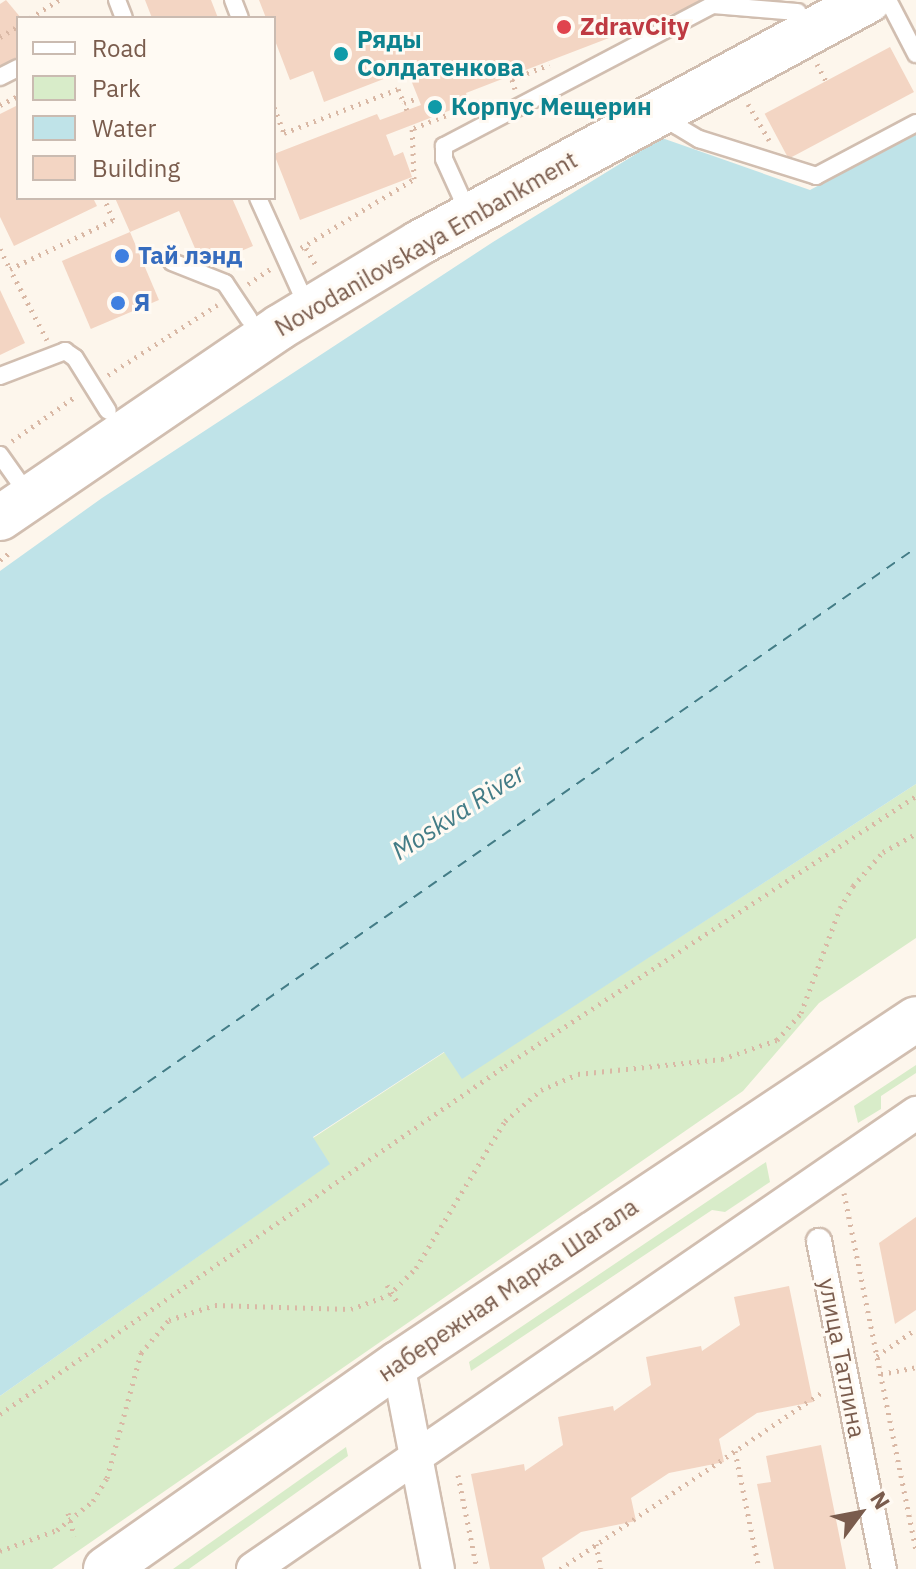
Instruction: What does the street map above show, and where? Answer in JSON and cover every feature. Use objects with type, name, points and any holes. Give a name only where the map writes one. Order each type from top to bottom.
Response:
[{"type":"main road","name":"Novodanilovskaya Embankment","points":[[464,204],[666,110],[869,0]]},
{"type":"main road","name":"Novodanilovskaya Embankment","points":[[12,495],[304,299],[809,6]]},
{"type":"main road","name":"Novodanilovskaya Embankment","points":[[12,495],[108,411],[249,319],[304,299]]},
{"type":"main road","name":"набережная Марка Шагала","points":[[106,1569],[398,1364],[916,1019]]},
{"type":"street","points":[[253,1569],[415,1454],[916,1113]]},
{"type":"street","name":"улица Татлина","points":[[819,1241],[884,1569]]},
{"type":"street","points":[[398,1364],[438,1569]]},
{"type":"lane","points":[[888,0],[916,54]]},
{"type":"lane","points":[[666,110],[677,126],[699,139],[816,176],[916,123]]},
{"type":"lane","points":[[259,200],[304,299]]},
{"type":"lane","points":[[172,262],[225,283],[249,319]]},
{"type":"lane","points":[[0,376],[53,351],[75,358],[108,411]]},
{"type":"path","points":[[33,16],[59,0]]},
{"type":"path","points":[[610,24],[615,36]]},
{"type":"path","points":[[276,112],[284,133],[398,89],[407,110]]},
{"type":"path","points":[[404,103],[418,98]]},
{"type":"path","points":[[747,103],[784,166]]},
{"type":"path","points":[[10,269],[113,220],[105,200]]},
{"type":"path","points":[[0,249],[53,351]]},
{"type":"path","points":[[0,560],[12,495]]},
{"type":"path","points":[[0,1414],[505,1066],[916,796]]},
{"type":"path","points":[[0,1551],[70,1522],[93,1501],[107,1478],[141,1353],[169,1320],[215,1305],[351,1309],[392,1293],[416,1268],[505,1121],[541,1090],[578,1074],[741,1056],[777,1040],[801,1013],[840,908],[853,886],[883,852],[916,834]]},
{"type":"path","points":[[839,1164],[916,1551]]},
{"type":"path","points":[[387,1285],[399,1305]]},
{"type":"path","points":[[877,1356],[916,1329]]},
{"type":"path","points":[[881,1374],[916,1367]]},
{"type":"path","points":[[560,1569],[822,1392]]},
{"type":"path","points":[[735,1451],[759,1569]]},
{"type":"path","points":[[458,1475],[477,1569]]},
{"type":"path","points":[[68,1513],[74,1536]]},
{"type":"path","points":[[596,1544],[601,1569]]},
{"type":"green space","points":[[916,784],[916,938],[819,1003],[743,1091],[52,1569],[0,1569],[0,1396],[329,1164],[313,1138],[445,1052],[462,1078]]},
{"type":"green space","points":[[916,1065],[916,1073],[881,1096],[881,1109],[858,1123],[854,1106]]},
{"type":"green space","points":[[766,1162],[770,1182],[725,1212],[712,1210],[471,1371],[469,1362]]},
{"type":"green space","points":[[346,1447],[348,1456],[189,1569],[173,1569]]},
{"type":"water","name":"Moskva River","points":[[916,134],[916,784],[462,1079],[444,1052],[313,1137],[330,1164],[0,1396],[0,571],[102,498],[493,242],[662,138],[810,190]]},
{"type":"building","points":[[6,0],[19,16],[16,16],[16,58],[0,66],[0,4]]},
{"type":"building","points":[[145,0],[211,0],[217,16],[151,16]]},
{"type":"building","name":"Корпус Мещерин","points":[[259,0],[708,0],[466,93],[469,103],[386,135],[394,156],[403,152],[412,177],[300,220],[276,153],[377,114],[380,120],[421,105],[407,70],[324,102],[313,71],[290,80],[276,43],[276,16],[265,16]]},
{"type":"building","points":[[890,47],[914,92],[789,159],[765,114]]},
{"type":"building","points":[[16,106],[16,200],[94,200],[97,206],[14,246],[0,217],[0,114]]},
{"type":"building","points":[[116,200],[233,200],[253,246],[203,267],[179,211],[130,232]]},
{"type":"building","points":[[130,232],[159,300],[91,329],[62,261]]},
{"type":"building","points":[[0,290],[25,343],[0,355]]},
{"type":"building","points":[[916,1217],[916,1310],[895,1324],[879,1243]]},
{"type":"building","points":[[789,1286],[813,1402],[757,1413],[719,1439],[724,1462],[669,1473],[631,1498],[636,1521],[581,1532],[542,1558],[545,1569],[490,1569],[471,1474],[524,1464],[525,1471],[563,1445],[558,1417],[613,1406],[614,1411],[651,1385],[646,1357],[701,1346],[702,1351],[740,1325],[734,1297]]},
{"type":"building","points":[[821,1445],[846,1569],[774,1569],[757,1484],[771,1482],[766,1456]]},
{"type":"ferry route","points":[[0,1185],[916,548]]},
{"type":"place","name":"ZdravCity","points":[[564,27]]},
{"type":"place","name":"Ряды Солдатенкова","points":[[341,54]]},
{"type":"place","name":"Корпус Мещерин","points":[[435,107]]},
{"type":"place","name":"Тай лэнд","points":[[122,256]]},
{"type":"place","name":"Я","points":[[118,303]]}]
